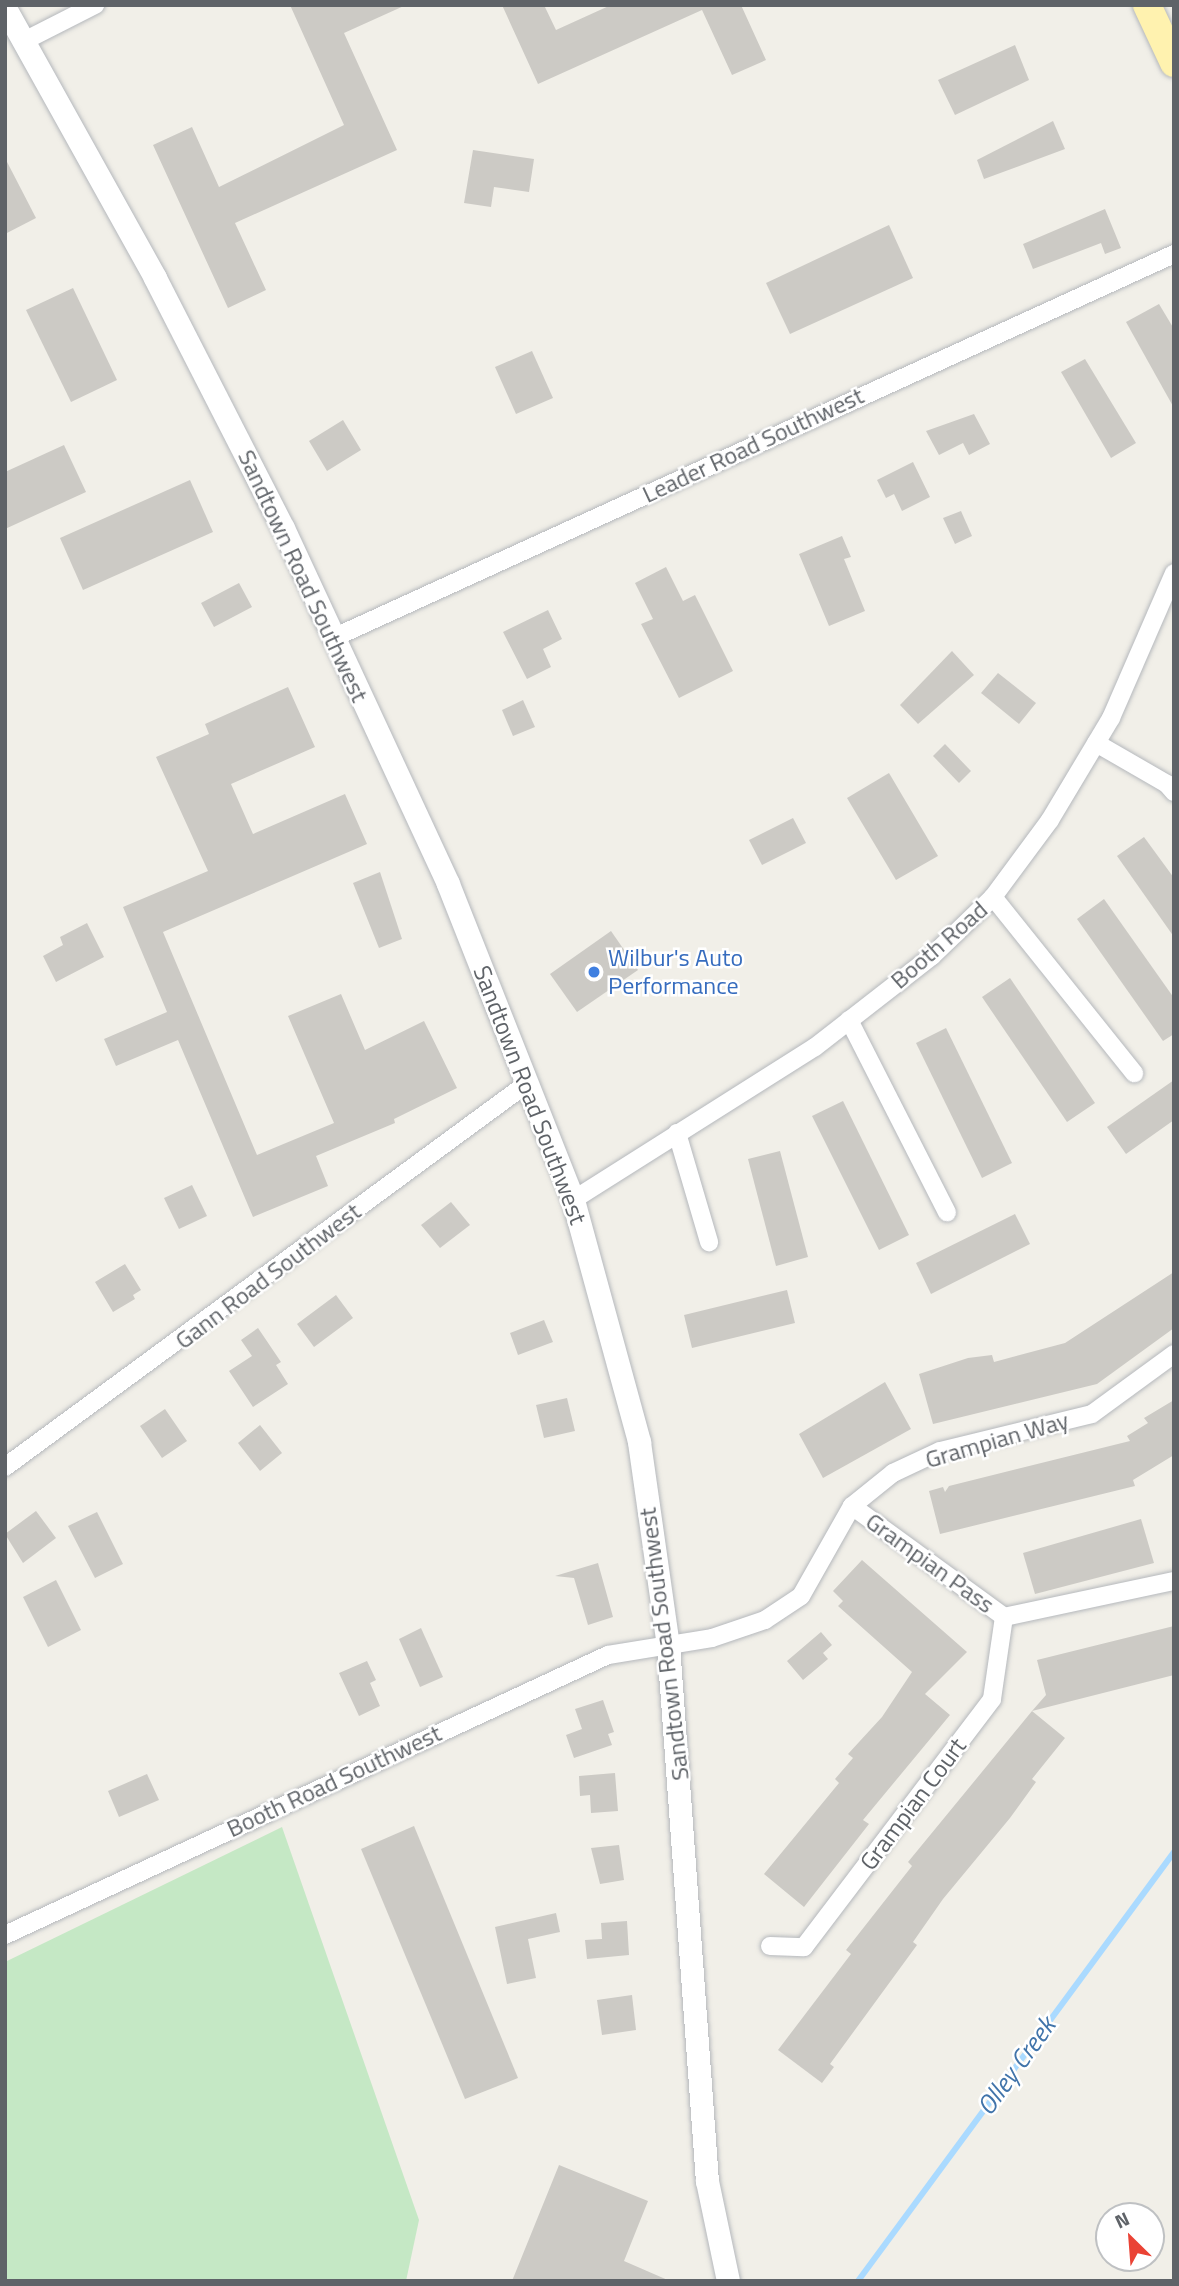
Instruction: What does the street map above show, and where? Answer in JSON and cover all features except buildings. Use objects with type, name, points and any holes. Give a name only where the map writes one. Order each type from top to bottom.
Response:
[{"type":"main road","points":[[1147,5],[1174,64]]},
{"type":"street","points":[[24,41],[96,5]]},
{"type":"street","name":"Sandtown Road Southwest","points":[[5,8],[168,303],[333,638],[448,884],[529,1082],[573,1200],[639,1442],[668,1645],[706,2181],[729,2281]]},
{"type":"street","name":"Leader Road Southwest","points":[[333,638],[1174,254]]},
{"type":"street","name":"Booth Road","points":[[573,1200],[816,1047],[932,956],[993,897],[1050,820],[1096,743],[1174,573]]},
{"type":"street","points":[[1096,743],[1167,784],[1174,792]]},
{"type":"street","points":[[993,897],[1133,1073]]},
{"type":"street","points":[[849,1020],[947,1212]]},
{"type":"street","name":"Gann Road Southwest","points":[[5,1467],[529,1082]]},
{"type":"street","points":[[677,1133],[709,1242]]},
{"type":"street","name":"Grampian Way","points":[[668,1645],[712,1638],[765,1620],[801,1596],[852,1506],[893,1473],[940,1451],[1093,1414],[1174,1354]]},
{"type":"street","name":"Grampian Pass","points":[[852,1506],[1004,1617],[1174,1581]]},
{"type":"street","name":"Grampian Court","points":[[770,1946],[804,1947],[992,1699],[1004,1617]]},
{"type":"street","name":"Booth Road Southwest","points":[[5,1935],[608,1655],[668,1645]]},
{"type":"green space","points":[[282,1827],[419,2220],[406,2281],[5,2281],[5,1962]]},
{"type":"waterway","name":"Olley Creek","points":[[858,2281],[1174,1852]]},
{"type":"place","name":"Wilbur's Auto Performance","points":[[594,972]]}]
